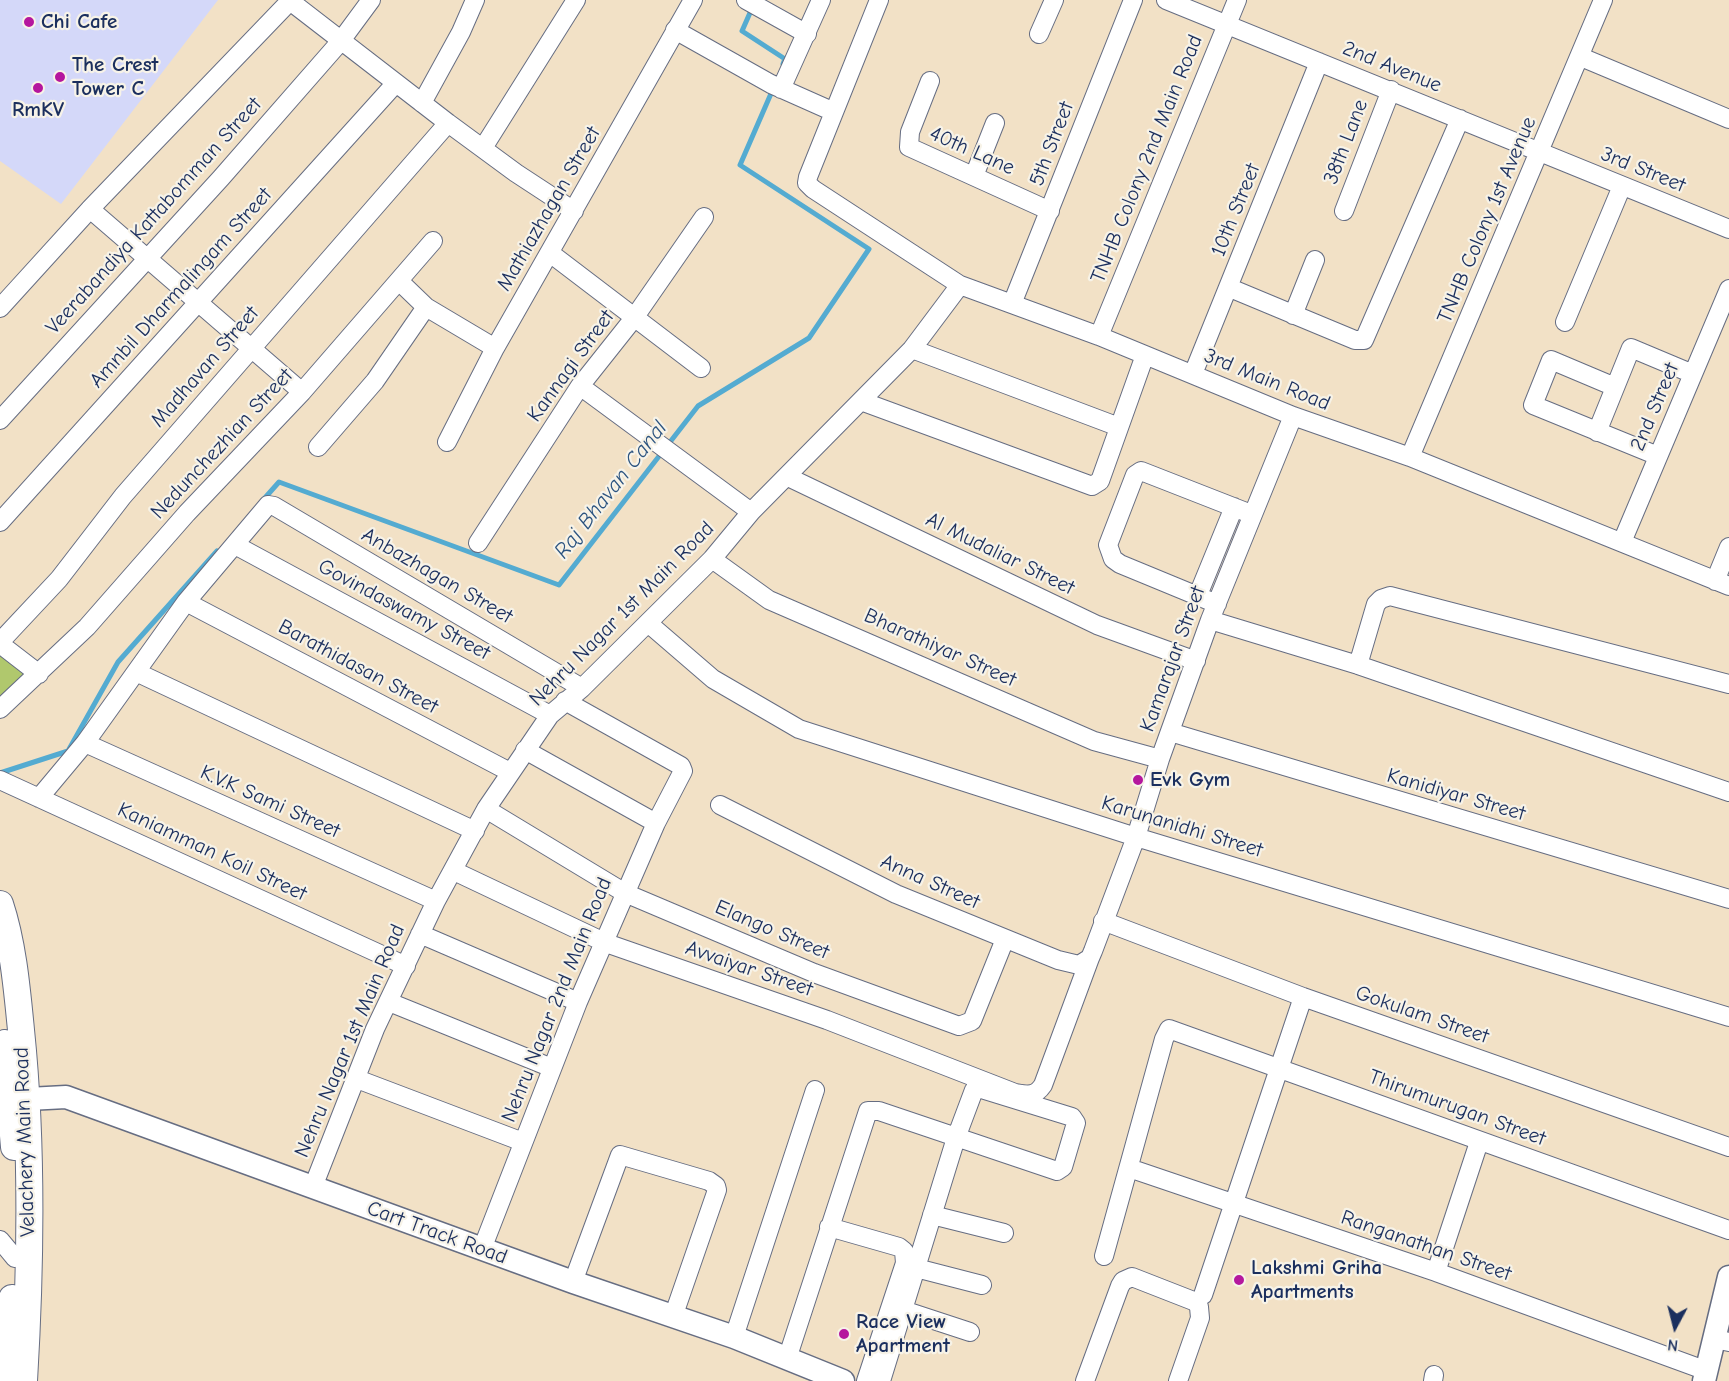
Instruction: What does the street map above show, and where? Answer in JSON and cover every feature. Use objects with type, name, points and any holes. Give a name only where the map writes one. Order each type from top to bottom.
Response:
[{"type":"main road","name":"Velachery Main Road","points":[[0,904],[18,1003],[28,1099],[30,1173],[24,1381]]},
{"type":"main road","name":"Velachery Main Road","points":[[0,998],[15,1172],[8,1249],[5,1381]]},
{"type":"street","name":"Veerabandiya Kattabomman Street","points":[[0,420],[147,260],[340,42],[371,0]]},
{"type":"street","points":[[422,104],[461,32],[474,0]]},
{"type":"street","points":[[483,148],[576,0]]},
{"type":"street","name":"Mathiazhagan Street","points":[[447,442],[495,348],[693,0]]},
{"type":"street","points":[[746,0],[807,34]]},
{"type":"street","points":[[781,89],[821,0]]},
{"type":"street","points":[[675,30],[781,89],[834,112],[879,0]]},
{"type":"street","points":[[1039,34],[1053,0]]},
{"type":"street","name":"5th Street","points":[[1012,304],[1132,0]]},
{"type":"street","name":"2nd Avenue","points":[[1166,0],[1540,151]]},
{"type":"street","name":"TNHB Colony 2nd Main Road","points":[[1099,336],[1237,0]]},
{"type":"street","name":"TNHB Colony 1st Avenue","points":[[1410,457],[1581,57],[1603,0]]},
{"type":"street","points":[[0,308],[90,209],[290,1],[422,104],[574,211]]},
{"type":"street","points":[[1581,57],[1729,119]]},
{"type":"street","name":"10th Street","points":[[1193,374],[1230,288],[1319,62]]},
{"type":"street","name":"40th Lane","points":[[930,81],[910,132],[909,147],[1050,211]]},
{"type":"street","name":"Amnbil Dharmalingam Street","points":[[0,522],[395,84]]},
{"type":"street","name":"38th Lane","points":[[1344,211],[1391,90]]},
{"type":"street","name":"3rd Main Road","points":[[834,112],[807,183],[960,285],[1099,336],[1293,416],[1410,457],[1722,583]]},
{"type":"street","points":[[1230,288],[1355,340],[1366,338],[1460,119]]},
{"type":"street","name":"Madhavan Street","points":[[0,644],[59,579],[123,496],[448,123]]},
{"type":"street","points":[[974,176],[994,123]]},
{"type":"street","name":"3rd Street","points":[[1540,151],[1729,229]]},
{"type":"street","points":[[1565,322],[1622,186]]},
{"type":"street","points":[[90,209],[302,392]]},
{"type":"street","name":"Kannagi Street","points":[[478,543],[580,386],[634,318],[704,217]]},
{"type":"street","name":"Nedunchezhian Street","points":[[0,709],[87,627],[187,513],[302,392],[433,241]]},
{"type":"street","points":[[550,253],[701,369]]},
{"type":"street","points":[[1293,315],[1315,260]]},
{"type":"street","points":[[399,281],[426,307],[495,348]]},
{"type":"street","name":"Nehru Nagar 1st Main Road","points":[[313,1187],[375,1029],[436,901],[486,809],[550,715],[582,688],[712,559],[751,512],[912,349],[960,285]]},
{"type":"street","name":"2nd Street","points":[[1622,542],[1729,289]]},
{"type":"street","points":[[318,447],[375,381],[426,307]]},
{"type":"street","points":[[1597,432],[1631,348],[1693,374]]},
{"type":"street","points":[[912,349],[1119,427]]},
{"type":"street","points":[[861,401],[1086,486],[1100,481],[1145,355]]},
{"type":"street","points":[[1615,387],[1551,360],[1533,405],[1658,456]]},
{"type":"street","points":[[580,386],[751,512]]},
{"type":"street","name":"Kamarajar Street","points":[[1103,921],[1136,837],[1160,759],[1214,612],[1251,514],[1293,416]]},
{"type":"street","points":[[1251,514],[1148,471],[1141,471],[1135,475],[1108,545],[1110,553],[1120,564],[1198,595],[1214,612],[1358,665],[1729,792]]},
{"type":"street","name":"Al Mudaliar Street","points":[[788,477],[1097,625],[1196,662]]},
{"type":"street","name":"Anbazhagan Street","points":[[235,545],[270,505],[582,688]]},
{"type":"street","points":[[1198,595],[1234,507]]},
{"type":"street","points":[[39,798],[85,743],[186,602],[235,545]]},
{"type":"street","name":"Govindaswamy Street","points":[[235,545],[550,715]]},
{"type":"street","points":[[1722,583],[1729,547]]},
{"type":"street","name":"Bharathiyar Street","points":[[712,559],[769,600],[1094,741],[1160,759]]},
{"type":"street","points":[[1358,665],[1376,604],[1380,599],[1390,596],[1729,684]]},
{"type":"street","name":"Barathidasan Street","points":[[186,602],[510,772]]},
{"type":"street","name":"Karunanidhi Street","points":[[648,623],[713,679],[799,729],[1136,837],[1729,1017]]},
{"type":"street","points":[[0,644],[39,674]]},
{"type":"street","points":[[136,672],[475,831]]},
{"type":"street","name":"Nehru Nagar 2nd Main Road","points":[[482,1249],[578,1002],[606,943],[656,823],[684,771],[681,766],[565,701]]},
{"type":"street","name":"Kanidiyar Street","points":[[1170,732],[1729,899]]},
{"type":"street","name":"K.V.K Sami Street","points":[[85,743],[436,901]]},
{"type":"street","points":[[525,750],[656,823]]},
{"type":"street","name":"Kaniamman Koil Street","points":[[0,780],[406,966]]},
{"type":"street","name":"Anna Street","points":[[720,805],[896,894],[1070,964],[1079,965],[1090,958]]},
{"type":"street","name":"Elango Street","points":[[486,809],[625,893],[814,973],[959,1026],[972,1021],[1005,939]]},
{"type":"street","name":"Avvaiyar Street","points":[[454,871],[606,943],[827,1020],[1015,1093],[1035,1094],[1043,1085],[1090,958]]},
{"type":"street","points":[[1090,958],[1103,921]]},
{"type":"street","name":"Gokulam Street","points":[[1103,921],[1303,997],[1729,1147]]},
{"type":"street","points":[[420,934],[578,1002]]},
{"type":"street","points":[[1203,1295],[1303,997]]},
{"type":"street","points":[[389,1002],[552,1068]]},
{"type":"street","name":"Thirumurugan Street","points":[[1130,1168],[1164,1039],[1169,1029],[1281,1067],[1479,1142],[1729,1230]]},
{"type":"street","points":[[357,1078],[523,1142]]},
{"type":"street","points":[[787,1359],[868,1111],[879,1111],[956,1138],[1057,1171],[1063,1167],[1076,1123],[1072,1117],[978,1088],[974,1090],[956,1138],[881,1381]]},
{"type":"street","points":[[734,1338],[815,1090]]},
{"type":"street","name":"Cart Track Road","points":[[28,1099],[66,1097],[573,1282],[734,1338],[843,1381]]},
{"type":"street","points":[[1436,1272],[1479,1142]]},
{"type":"street","points":[[573,1282],[620,1155],[709,1181],[717,1190],[673,1317]]},
{"type":"street","points":[[1104,1256],[1130,1168]]},
{"type":"street","name":"Ranganathan Street","points":[[1130,1168],[1436,1272],[1705,1376]]},
{"type":"street","points":[[932,1215],[1004,1233]]},
{"type":"street","points":[[829,1227],[899,1247],[905,1255],[905,1263],[866,1381]]},
{"type":"street","points":[[916,1268],[982,1285]]},
{"type":"street","points":[[1705,1376],[1722,1340],[1729,1277]]},
{"type":"street","points":[[1085,1381],[1120,1286],[1123,1281],[1132,1278],[1196,1302],[1199,1307],[1200,1318],[1178,1381]]},
{"type":"street","points":[[903,1310],[970,1332]]},
{"type":"shaded area","points":[[0,0],[218,0],[61,204],[0,161]]},
{"type":"green space","points":[[0,651],[33,675],[0,701]]},
{"type":"waterway","name":"Raj Bhavan Canal","points":[[753,6],[742,31],[785,59],[783,64]]},
{"type":"waterway","name":"Raj Bhavan Canal","points":[[263,500],[279,482],[559,585],[698,406],[809,338],[869,249],[740,165],[773,89]]},
{"type":"waterway","name":"Raj Bhavan Canal","points":[[0,773],[68,751],[118,662],[217,551]]},
{"type":"place","name":"Chi Cafe","points":[[29,22]]},
{"type":"place","name":"The Crest Tower C","points":[[60,77]]},
{"type":"place","name":"RmKV","points":[[38,88]]},
{"type":"place","name":"Evk Gym","points":[[1138,780]]},
{"type":"place","name":"Lakshmi Griha Apartments","points":[[1239,1280]]},
{"type":"place","name":"Race View Apartment","points":[[844,1334]]}]
